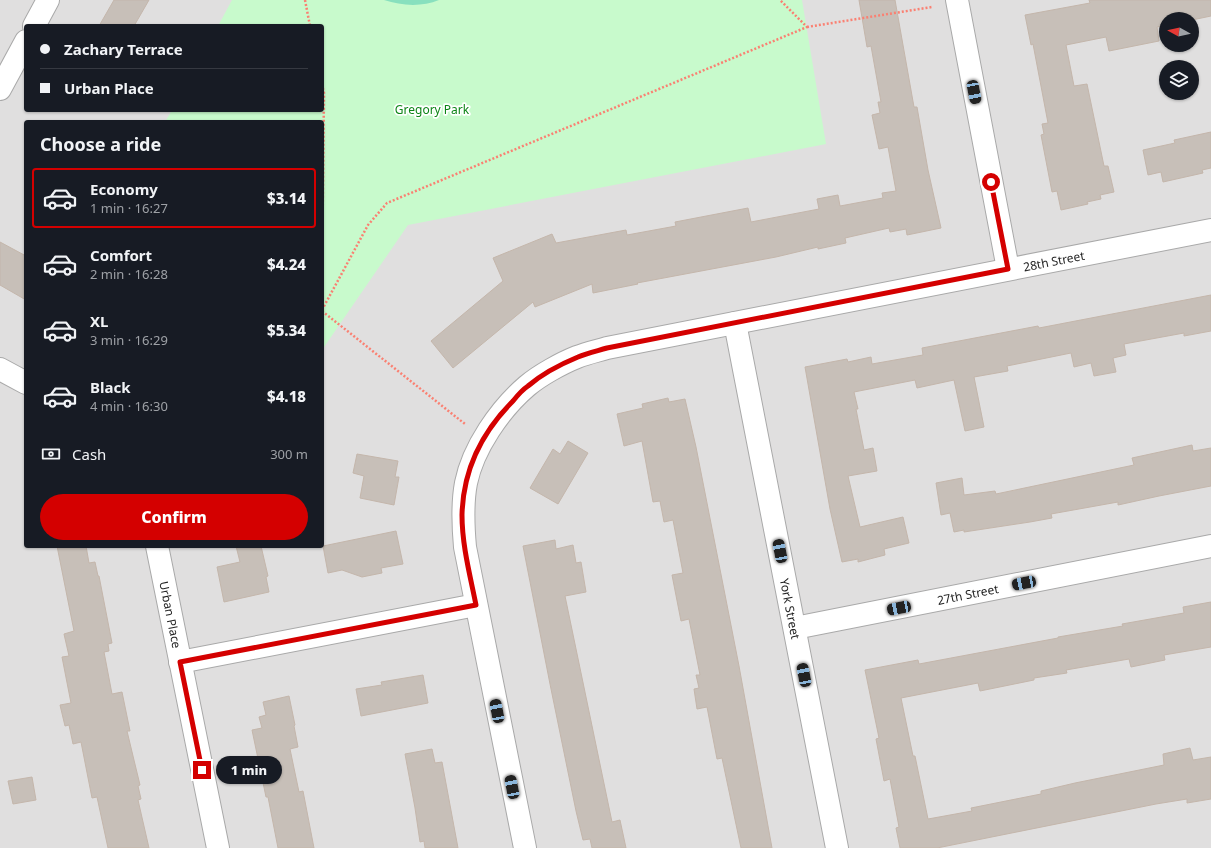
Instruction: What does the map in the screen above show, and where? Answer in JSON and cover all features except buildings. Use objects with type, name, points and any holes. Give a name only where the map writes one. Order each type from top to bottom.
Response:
[{"type":"street","points":[[35,24],[48,0]]},
{"type":"street","points":[[956,0],[1008,269]]},
{"type":"street","points":[[0,89],[24,45]]},
{"type":"street","name":"28th Street","points":[[525,848],[465,547],[462,514],[466,482],[474,456],[488,431],[507,407],[527,386],[552,370],[578,357],[607,348],[1211,230]]},
{"type":"street","name":"York Street","points":[[735,323],[837,848]]},
{"type":"street","points":[[0,369],[24,382]]},
{"type":"street","name":"27th Street","points":[[795,628],[1211,546]]},
{"type":"street","name":"Urban Place","points":[[157,548],[218,848]]},
{"type":"street","points":[[180,662],[476,605]]},
{"type":"path","points":[[305,0],[310,24]]},
{"type":"path","points":[[780,0],[806,27]]},
{"type":"path","points":[[324,307],[368,225],[387,203],[806,27],[932,7]]},
{"type":"path","points":[[324,313],[484,439]]},
{"type":"shaded area","points":[[0,0],[1211,0],[1211,848],[0,848]]},
{"type":"green space","name":"Gregory Park","points":[[232,0],[802,0],[826,144],[408,225],[324,347],[324,120],[166,120],[171,112],[324,112],[324,24],[219,24]]},
{"type":"green space","points":[[384,0],[439,0],[426,4],[412,5],[398,4]]},
{"type":"route","points":[[202,770],[180,662],[476,605],[465,547],[462,514],[466,482],[474,456],[488,431],[507,407],[527,386],[552,370],[578,357],[607,348],[1008,269],[991,182]]}]
